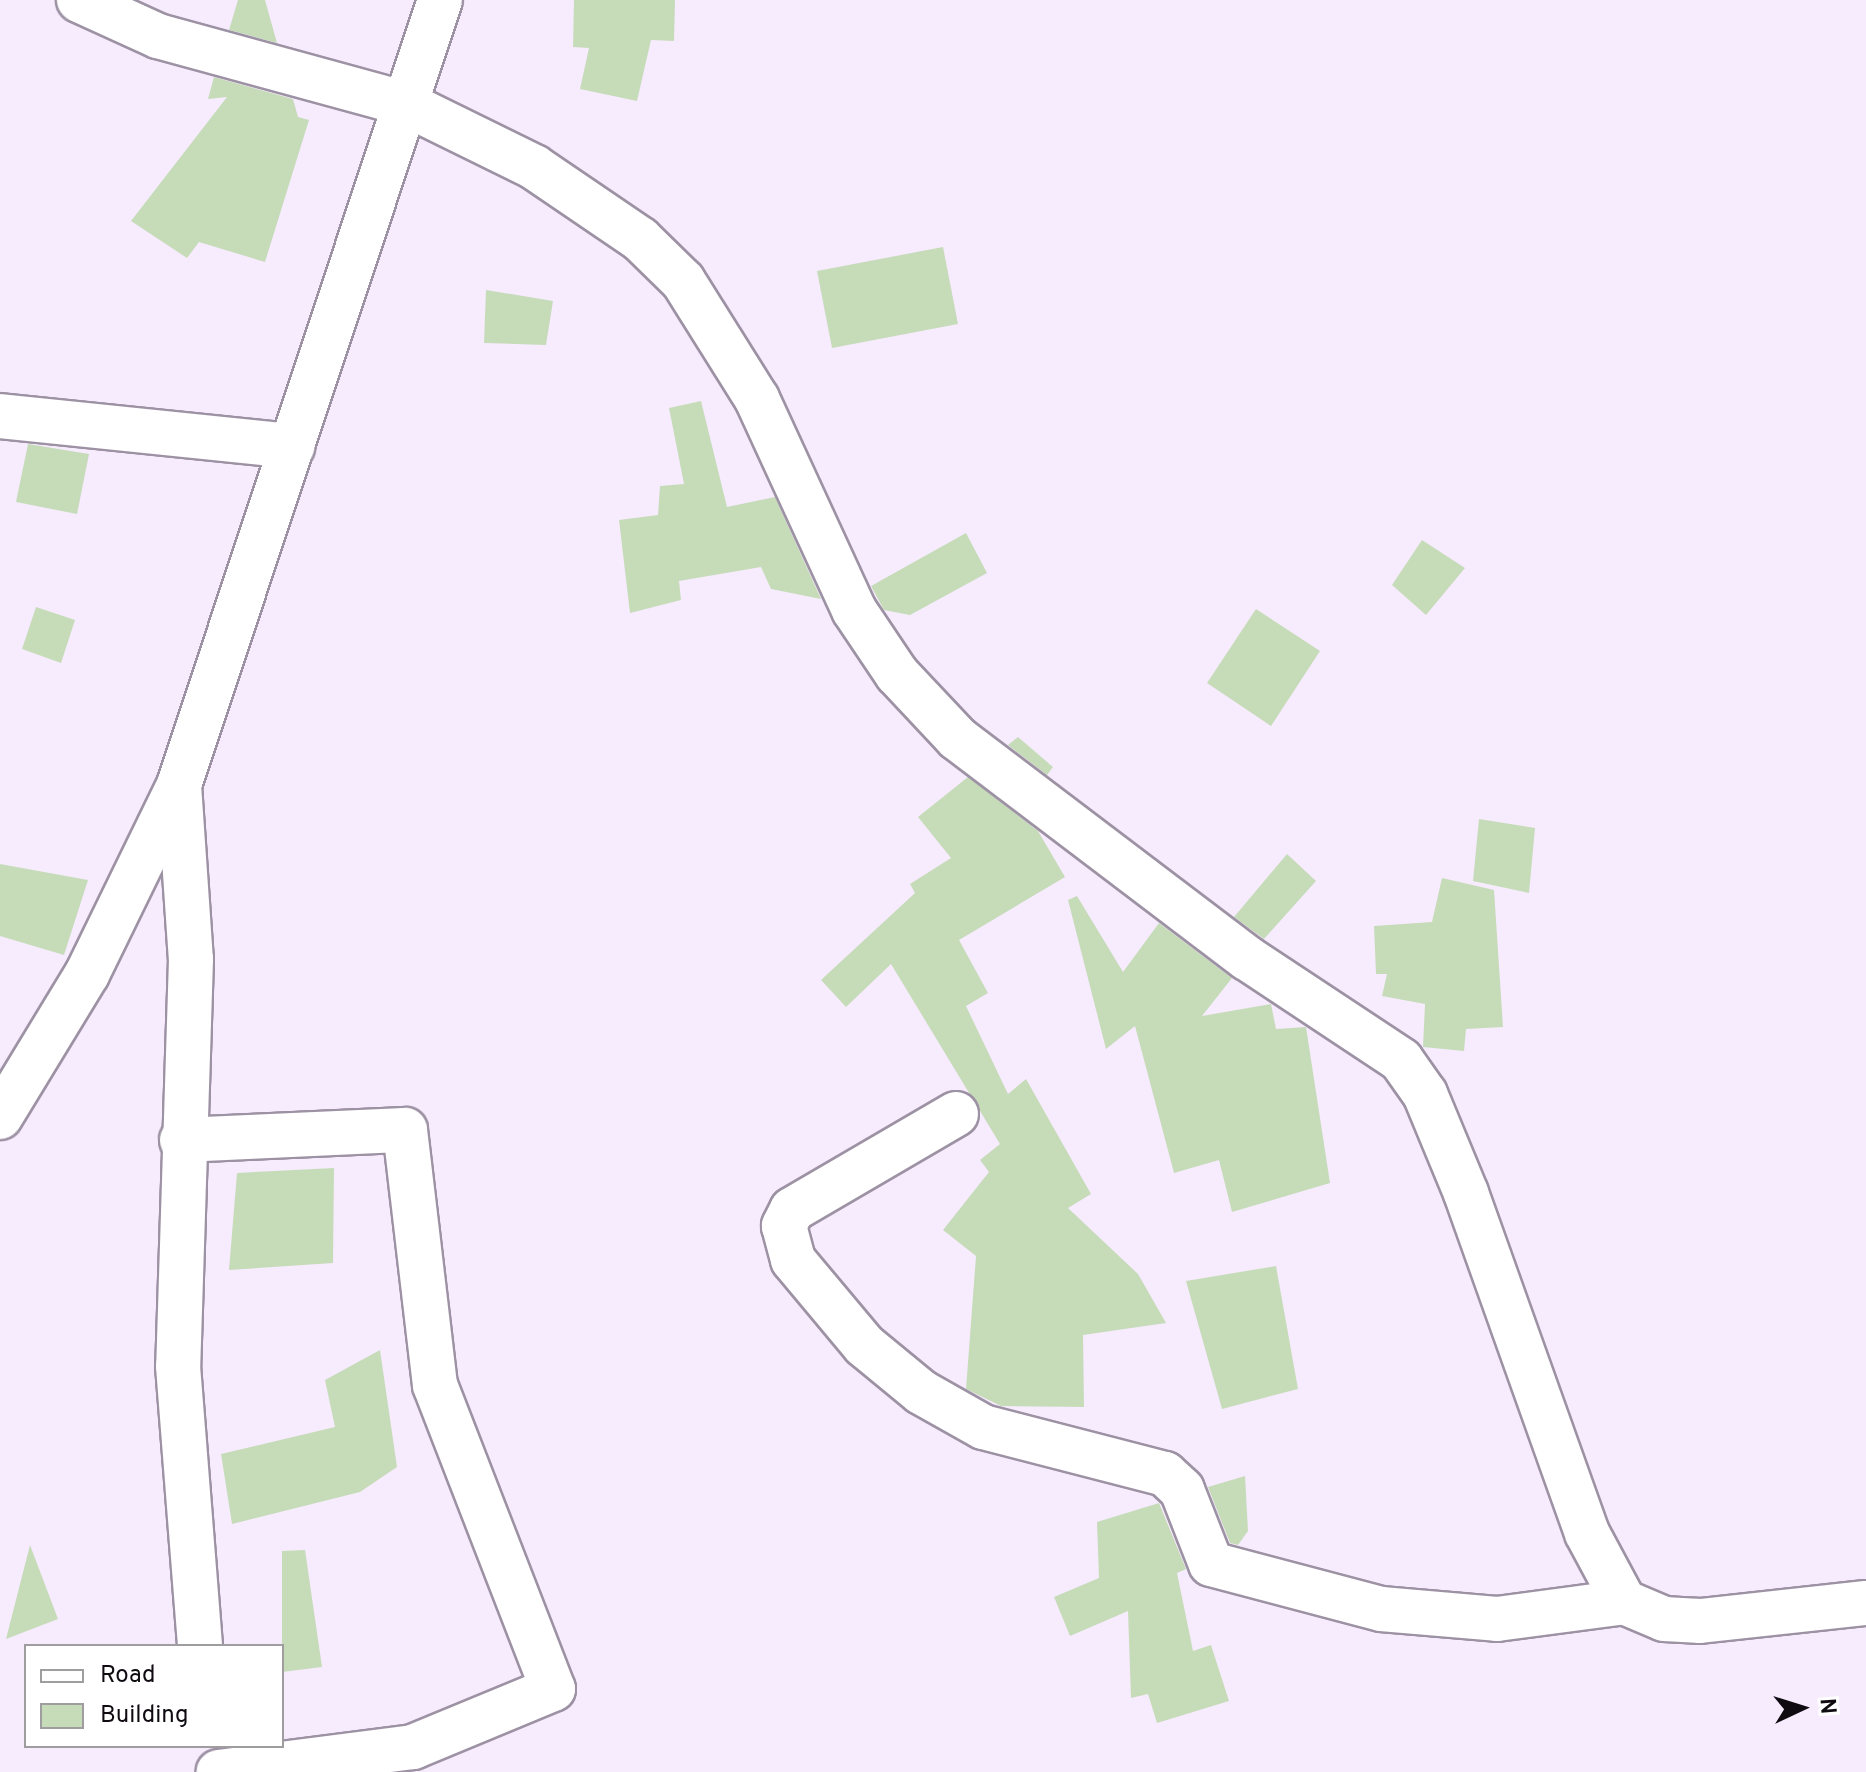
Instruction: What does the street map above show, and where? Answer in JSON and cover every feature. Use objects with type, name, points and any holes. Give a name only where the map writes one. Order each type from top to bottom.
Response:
[{"type":"street","points":[[79,0],[158,36],[406,104],[534,167],[640,239],[683,281],[757,399],[854,610],[897,674],[957,738],[1247,958],[1401,1060],[1425,1094],[1466,1193],[1587,1533],[1624,1602]]},
{"type":"street","points":[[0,1117],[87,974],[179,785],[440,0]]},
{"type":"street","points":[[0,416],[292,446]]},
{"type":"street","points":[[179,785],[191,959],[182,1140],[178,1366],[200,1644]]},
{"type":"street","points":[[956,1114],[792,1210],[784,1226],[793,1260],[864,1345],[921,1392],[983,1427],[1165,1474],[1182,1490],[1211,1564],[1244,1578],[1381,1609],[1497,1619],[1624,1602],[1664,1619],[1700,1621],[1866,1603]]},
{"type":"street","points":[[182,1140],[405,1130],[435,1385],[553,1689],[413,1747],[217,1772],[212,1748]]},
{"type":"building","points":[[238,0],[265,0],[277,43],[229,30]]},
{"type":"building","points":[[574,0],[675,0],[674,41],[651,40],[637,101],[580,89],[589,48],[573,47]]},
{"type":"building","points":[[214,77],[293,99],[298,117],[309,120],[265,262],[199,242],[187,258],[131,221],[227,97],[208,99]]},
{"type":"building","points":[[943,247],[958,324],[832,348],[817,271]]},
{"type":"building","points":[[486,290],[553,301],[546,345],[484,343]]},
{"type":"building","points":[[701,401],[727,507],[775,497],[821,599],[771,589],[761,567],[679,581],[681,600],[630,613],[619,520],[658,515],[660,486],[684,484],[669,408]]},
{"type":"building","points":[[28,444],[89,454],[77,514],[16,502]]},
{"type":"building","points":[[966,533],[987,573],[910,615],[884,610],[871,586]]},
{"type":"building","points":[[1422,540],[1465,568],[1426,615],[1392,585]]},
{"type":"building","points":[[36,607],[75,620],[61,663],[22,649]]},
{"type":"building","points":[[1256,609],[1320,651],[1271,726],[1207,683]]},
{"type":"building","points":[[1018,737],[1053,767],[1047,775],[1008,745]]},
{"type":"building","points":[[968,777],[1038,831],[1065,877],[959,940],[988,993],[966,1006],[1008,1094],[1026,1079],[1091,1194],[1068,1208],[1138,1274],[1166,1323],[1083,1335],[1084,1407],[1001,1406],[966,1389],[976,1256],[943,1230],[989,1172],[980,1160],[1000,1144],[891,964],[846,1007],[821,980],[915,893],[910,884],[951,858],[918,817]]},
{"type":"building","points":[[1479,819],[1535,828],[1529,893],[1473,881]]},
{"type":"building","points":[[1287,854],[1316,881],[1264,939],[1234,917]]},
{"type":"building","points":[[0,864],[88,880],[64,955],[0,936]]},
{"type":"building","points":[[1442,878],[1494,890],[1503,1027],[1466,1029],[1464,1051],[1423,1047],[1425,1004],[1382,996],[1387,974],[1376,974],[1374,926],[1432,922]]},
{"type":"building","points":[[1077,896],[1123,972],[1159,923],[1232,978],[1202,1016],[1271,1004],[1276,1029],[1306,1027],[1330,1183],[1232,1212],[1219,1160],[1174,1173],[1135,1026],[1106,1049],[1068,900]]},
{"type":"building","points":[[334,1168],[333,1263],[229,1270],[237,1173]]},
{"type":"building","points":[[1276,1266],[1298,1389],[1222,1409],[1186,1281]]},
{"type":"building","points":[[380,1350],[397,1467],[360,1492],[232,1524],[221,1454],[335,1427],[325,1380]]},
{"type":"building","points":[[1245,1476],[1248,1531],[1238,1545],[1230,1543],[1208,1487]]},
{"type":"building","points":[[1159,1503],[1186,1569],[1177,1573],[1193,1651],[1211,1645],[1229,1701],[1157,1723],[1148,1694],[1131,1698],[1128,1611],[1070,1636],[1054,1597],[1099,1578],[1097,1522]]},
{"type":"building","points":[[30,1545],[58,1619],[6,1639]]},
{"type":"building","points":[[305,1550],[322,1667],[284,1672],[282,1551]]}]
